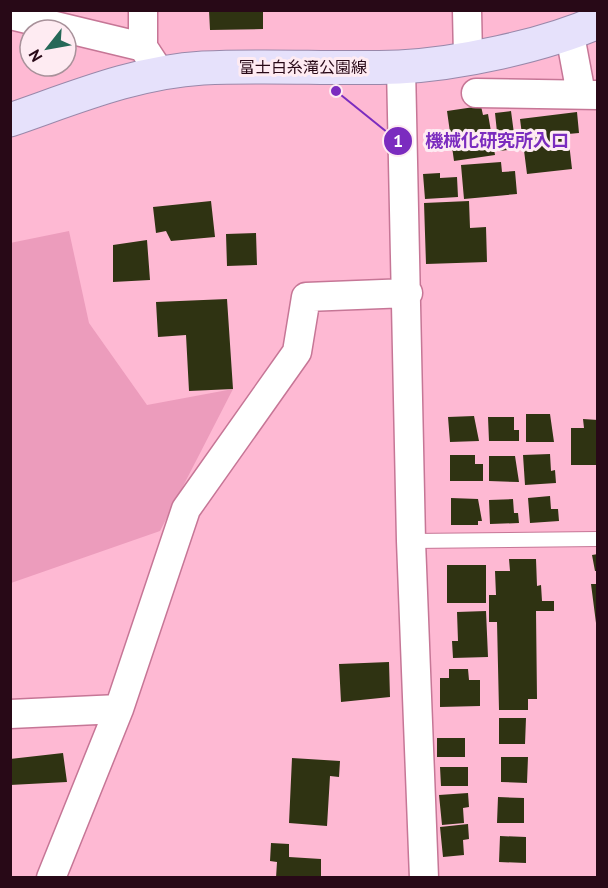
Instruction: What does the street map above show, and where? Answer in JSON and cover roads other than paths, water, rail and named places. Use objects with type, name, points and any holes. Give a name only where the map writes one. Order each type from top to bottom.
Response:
[{"type":"main road","name":"富士白糸滝公園線","points":[[10,120],[123,81],[152,60],[202,68],[401,67],[511,50],[584,28]]},
{"type":"street","points":[[10,15],[152,60],[143,10]]},
{"type":"street","points":[[467,10],[468,57]]},
{"type":"street","points":[[476,93],[589,95],[584,28]]},
{"type":"street","points":[[401,67],[408,293],[411,541],[424,878]]},
{"type":"street","points":[[51,878],[119,709],[186,509],[297,352],[306,297],[408,293]]},
{"type":"street","points":[[10,714],[119,709]]},
{"type":"lane","points":[[411,541],[597,538]]},
{"type":"place","name":"機械化研究所入口","points":[[336,91]]}]
